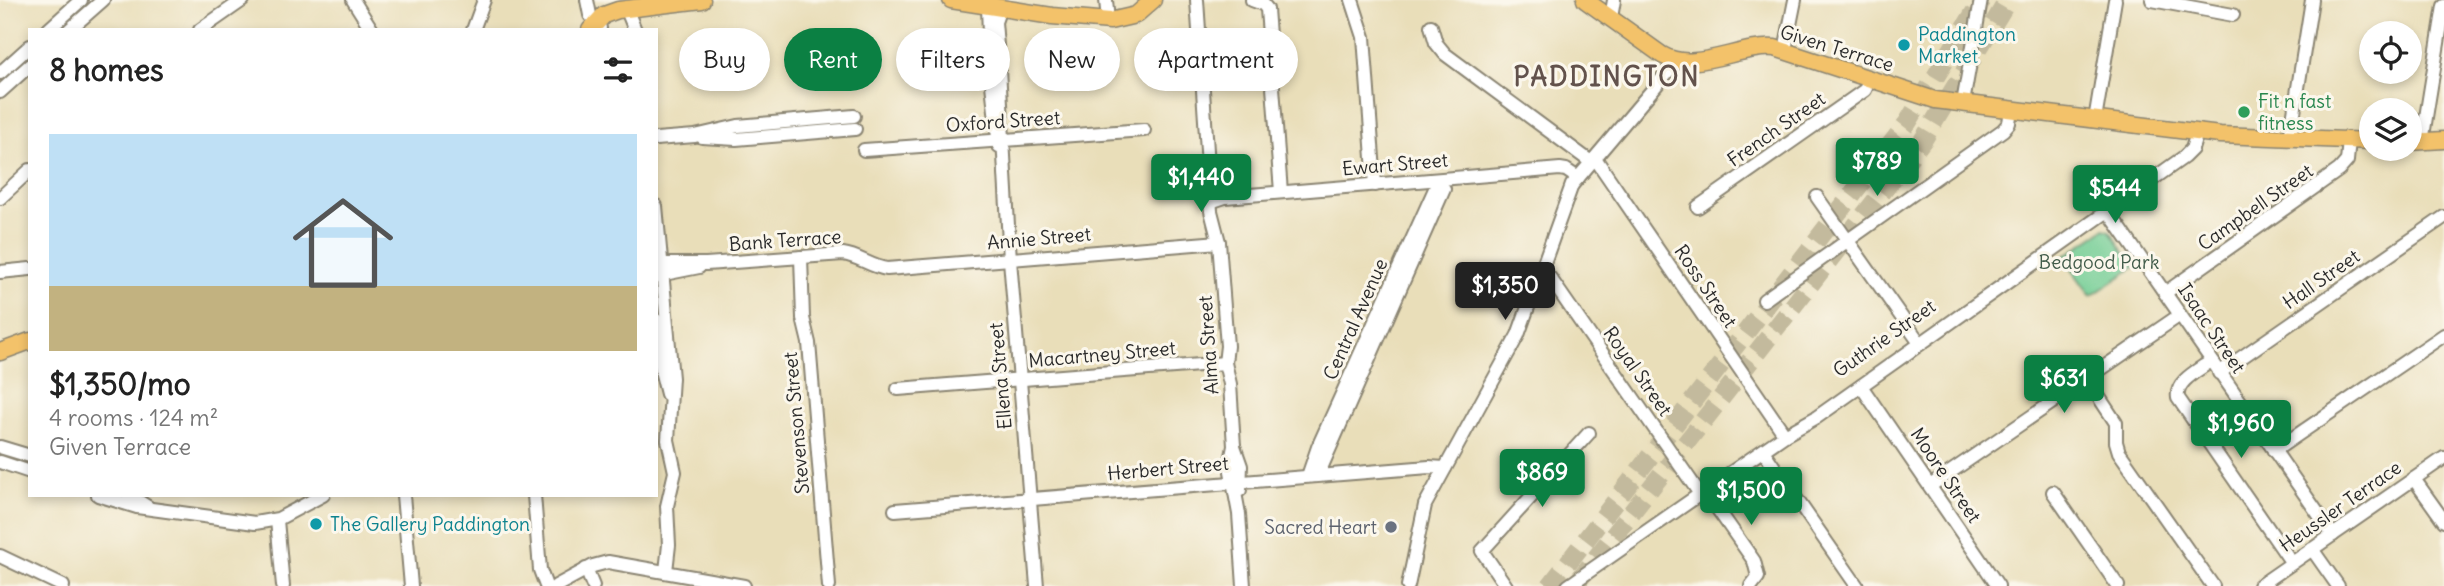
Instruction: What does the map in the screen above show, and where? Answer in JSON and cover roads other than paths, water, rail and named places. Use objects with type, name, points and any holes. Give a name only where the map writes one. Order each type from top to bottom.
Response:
[{"type":"main road","points":[[617,21],[702,0]]},
{"type":"main road","points":[[961,1],[1052,16],[1108,21],[1136,15],[1153,0]]},
{"type":"main road","points":[[1585,0],[1676,62]]},
{"type":"main road","name":"Given Terrace","points":[[1676,62],[1756,48],[1785,50],[1928,98],[2197,133],[2359,140]]},
{"type":"main road","points":[[2422,142],[2444,140]]},
{"type":"main road","points":[[0,352],[28,342]]},
{"type":"street","points":[[50,28],[81,0]]},
{"type":"street","points":[[71,28],[103,0]]},
{"type":"street","points":[[202,28],[228,4],[243,0]]},
{"type":"street","points":[[353,0],[371,28]]},
{"type":"street","points":[[361,13],[366,0]]},
{"type":"street","points":[[474,28],[484,0]]},
{"type":"street","points":[[587,0],[589,13],[617,21]]},
{"type":"street","points":[[592,0],[617,21]]},
{"type":"street","points":[[1106,0],[1108,21]]},
{"type":"street","name":"Alma Street","points":[[1197,0],[1212,202],[1221,223],[1219,242],[1227,346],[1225,363],[1230,384],[1234,446],[1241,466],[1237,482],[1241,502],[1239,514],[1244,586]]},
{"type":"street","points":[[1252,0],[1265,6],[1281,192]]},
{"type":"street","points":[[1352,0],[1364,37],[1375,185]]},
{"type":"street","points":[[1611,18],[1614,0]]},
{"type":"street","points":[[1785,50],[1795,0]]},
{"type":"street","points":[[1963,103],[1981,0]]},
{"type":"street","points":[[2095,120],[2115,0]]},
{"type":"street","points":[[2152,0],[2233,15]]},
{"type":"street","points":[[2290,138],[2312,0]]},
{"type":"street","name":"Ellena Street","points":[[989,5],[990,28]]},
{"type":"street","name":"Ellena Street","points":[[989,5],[996,28]]},
{"type":"street","points":[[2422,113],[2444,6]]},
{"type":"street","name":"Ross Street","points":[[1432,26],[1436,43],[1444,54],[1593,160],[1785,435]]},
{"type":"street","points":[[0,73],[28,48]]},
{"type":"street","points":[[1408,586],[1425,505],[1518,335],[1568,194],[1578,177],[1676,62]]},
{"type":"street","points":[[0,92],[28,67]]},
{"type":"street","name":"French Street","points":[[1698,207],[1865,90],[1870,79]]},
{"type":"street","name":"Ellena Street","points":[[993,91],[1004,163],[1037,586]]},
{"type":"street","name":"Ellena Street","points":[[1000,91],[1001,140]]},
{"type":"street","points":[[1764,300],[2003,130],[2008,123],[2011,109]]},
{"type":"street","points":[[658,139],[695,136],[738,125],[855,122]]},
{"type":"street","name":"Oxford Street","points":[[864,150],[1144,130]]},
{"type":"street","name":"Guthrie Street","points":[[1799,426],[1813,412],[1917,339],[2108,211],[2188,153],[2197,133]]},
{"type":"street","name":"Campbell Street","points":[[2165,293],[2339,170],[2347,161],[2349,140]]},
{"type":"street","name":"Ewart Street","points":[[1212,202],[1225,197],[1560,169],[1578,177]]},
{"type":"street","points":[[0,198],[28,172]]},
{"type":"street","name":"Central Avenue","points":[[1313,475],[1443,179]]},
{"type":"street","points":[[1817,197],[1917,339]]},
{"type":"street","name":"Isaac Street","points":[[2108,211],[2333,535]]},
{"type":"street","name":"Hall Street","points":[[2220,373],[2444,216]]},
{"type":"street","points":[[658,232],[672,378],[671,412],[662,441],[676,471],[667,506],[669,545],[666,571]]},
{"type":"street","name":"Annie Street","points":[[865,261],[887,269],[1219,242]]},
{"type":"street","name":"Bank Terrace","points":[[660,259],[706,264],[843,254],[865,261]]},
{"type":"street","name":"Stevenson Street","points":[[801,257],[800,291],[809,343],[829,586]]},
{"type":"street","points":[[0,272],[28,269]]},
{"type":"street","name":"Royal Street","points":[[1542,273],[1550,278],[1702,493],[1754,561],[1755,581]]},
{"type":"street","name":"Guthrie Street","points":[[1568,586],[1785,435],[1861,386],[1984,299],[1995,288]]},
{"type":"street","points":[[1930,486],[2180,315]]},
{"type":"street","points":[[2274,451],[2444,335]]},
{"type":"street","points":[[658,339],[662,377],[671,412]]},
{"type":"street","points":[[2211,361],[2180,383],[2177,389],[2178,398],[2292,563]]},
{"type":"street","name":"Macartney Street","points":[[898,389],[1225,363]]},
{"type":"street","points":[[2087,379],[2116,423],[2119,452],[2213,586]]},
{"type":"street","name":"Moore Street","points":[[1861,386],[1998,586]]},
{"type":"street","points":[[1506,586],[1482,551],[1589,433]]},
{"type":"street","points":[[0,447],[28,455]]},
{"type":"street","points":[[1763,451],[1857,586]]},
{"type":"street","name":"Heussler Terrace","points":[[2259,586],[2444,458]]},
{"type":"street","points":[[0,462],[28,471]]},
{"type":"street","name":"Herbert Street","points":[[895,510],[1313,475],[1445,468]]},
{"type":"street","points":[[2414,479],[2444,521]]},
{"type":"street","points":[[2053,492],[2118,586]]},
{"type":"street","points":[[103,497],[127,505],[260,523],[277,520],[319,497]]},
{"type":"street","points":[[132,497],[152,509]]},
{"type":"street","points":[[403,497],[411,586]]},
{"type":"street","points":[[534,497],[540,570],[546,586]]},
{"type":"street","points":[[277,520],[283,586]]},
{"type":"street","points":[[2312,549],[2338,586]]},
{"type":"street","points":[[0,556],[63,586]]},
{"type":"street","points":[[556,586],[586,569],[608,562],[744,586]]},
{"type":"street","points":[[586,569],[593,586]]},
{"type":"tunnel","points":[[1550,586],[1908,122],[1982,0]]},
{"type":"tunnel","points":[[1578,581],[1923,140],[2008,0]]},
{"type":"place","name":"Paddington Market","points":[[1904,45]]},
{"type":"place","name":"Fit n fast fitness","points":[[2244,112]]},
{"type":"place","name":"The Gallery Paddington","points":[[316,524]]},
{"type":"place","name":"Sacred Heart","points":[[1391,527]]},
{"type":"district","name":"PADDINGTON","points":[[1607,77]]},
{"type":"park label","name":"Bedgood Park","points":[[2099,262]]}]
